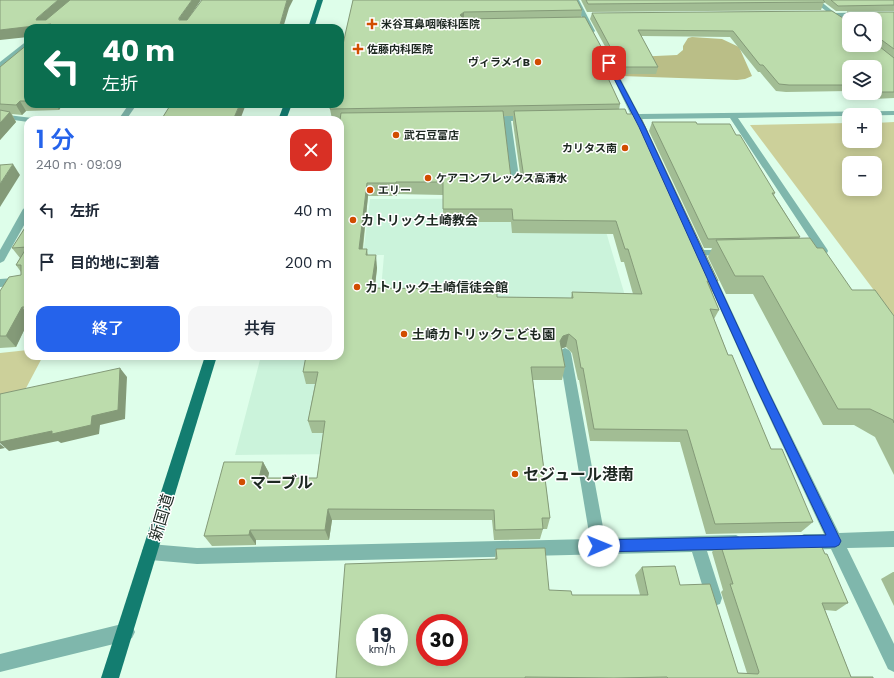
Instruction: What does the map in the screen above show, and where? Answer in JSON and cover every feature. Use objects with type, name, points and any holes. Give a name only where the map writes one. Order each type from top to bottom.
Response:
[{"type":"main road","points":[[312,24],[320,0]]},
{"type":"main road","name":"新国道","points":[[110,678],[126,632],[210,360]]},
{"type":"street","points":[[576,0],[584,20],[595,36]]},
{"type":"street","points":[[815,0],[842,21]]},
{"type":"street","points":[[823,13],[894,14]]},
{"type":"street","points":[[584,20],[592,16]]},
{"type":"street","points":[[0,66],[24,45]]},
{"type":"street","points":[[602,49],[648,141]]},
{"type":"street","points":[[621,117],[894,113]]},
{"type":"street","points":[[0,116],[24,119]]},
{"type":"street","points":[[733,116],[823,251],[800,252]]},
{"type":"street","points":[[507,118],[516,191]]},
{"type":"street","points":[[475,119],[538,118]]},
{"type":"street","points":[[0,259],[24,217]]},
{"type":"street","points":[[694,239],[762,389],[894,663]]},
{"type":"street","points":[[700,253],[738,253]]},
{"type":"street","points":[[0,283],[24,281]]},
{"type":"street","points":[[565,353],[599,546]]},
{"type":"street","points":[[789,542],[894,539]]},
{"type":"street","points":[[150,552],[197,556],[751,543]]},
{"type":"street","points":[[697,544],[718,611]]},
{"type":"street","points":[[0,663],[126,632]]},
{"type":"shaded area","points":[[688,38],[722,39],[739,47],[752,76],[737,80],[621,76],[613,58],[677,55],[683,50],[683,46]]},
{"type":"shaded area","points":[[894,122],[894,317],[750,125],[842,123],[842,148],[882,148],[882,123]]},
{"type":"shaded area","name":"土崎カトリックこども園","points":[[596,198],[626,299],[466,300],[472,453],[235,455],[260,360],[344,360],[344,351],[379,312],[384,255],[363,255],[370,199]]},
{"type":"shaded area","points":[[24,350],[24,360],[41,360],[25,390],[0,395],[0,353]]},
{"type":"building","points":[[0,0],[58,0],[36,20],[46,20],[70,0],[192,0],[179,18],[179,20],[187,20],[202,0],[287,0],[280,24],[24,24],[24,27],[0,30]]},
{"type":"building","points":[[353,0],[577,0],[582,10],[464,12],[460,15],[464,19],[585,17],[611,65],[602,65],[620,104],[330,109],[344,108],[344,41]]},
{"type":"building","points":[[586,0],[823,0],[825,2],[588,4]]},
{"type":"building","points":[[831,0],[894,0],[894,5],[838,6]]},
{"type":"building","points":[[832,11],[842,17],[842,52],[882,52],[882,49],[894,58],[894,92],[882,92],[882,60],[842,60],[842,85],[779,84],[763,65],[760,65],[733,31],[638,30],[658,67],[621,67],[592,13]]},
{"type":"building","points":[[882,12],[894,12],[894,49],[882,40]]},
{"type":"building","points":[[24,47],[24,101],[20,101],[16,105],[0,104],[0,67]]},
{"type":"building","points":[[168,108],[238,108],[235,116],[164,116]]},
{"type":"building","points":[[625,109],[627,114],[634,114],[636,118],[641,118],[718,281],[707,281],[719,310],[710,309],[728,355],[732,355],[771,449],[782,449],[813,522],[715,524],[687,430],[594,429],[583,368],[581,368],[576,340],[569,334],[563,336],[560,341],[565,367],[531,367],[550,518],[542,518],[543,529],[495,530],[494,510],[328,509],[325,530],[250,530],[249,535],[204,536],[224,462],[263,462],[259,478],[317,478],[325,421],[308,421],[318,372],[303,372],[305,360],[344,360],[344,116],[341,116],[341,113],[503,111],[511,178],[517,182],[524,178],[514,111]],"holes":[[[443,182],[443,209],[512,209],[513,220],[616,221],[625,249],[628,249],[642,294],[572,292],[573,298],[497,297],[497,293],[451,292],[451,289],[371,288],[376,255],[366,255],[367,249],[359,249],[367,183]]]},
{"type":"building","points":[[0,110],[10,112],[0,123]]},
{"type":"building","points":[[652,122],[730,124],[736,135],[740,135],[775,193],[772,193],[800,237],[708,239]]},
{"type":"building","points":[[13,164],[0,184],[0,165]]},
{"type":"building","points":[[24,229],[24,247],[12,248]]},
{"type":"building","points":[[810,238],[817,248],[823,248],[852,290],[875,290],[894,316],[894,423],[893,420],[870,409],[838,409],[763,276],[735,276],[716,240]]},
{"type":"building","points":[[24,252],[24,307],[22,307],[6,336],[0,336],[0,291],[9,277],[21,275],[21,265],[16,265]]},
{"type":"building","points":[[120,368],[118,410],[92,416],[91,425],[52,434],[52,431],[0,442],[0,394]]},
{"type":"building","points":[[819,541],[825,554],[827,554],[848,603],[822,603],[851,677],[873,678],[336,678],[345,564],[497,559],[496,549],[545,548],[549,590],[571,591],[572,595],[648,595],[642,567],[675,566],[680,585],[710,584],[738,673],[758,674],[759,672],[730,584],[733,584],[720,543]]},
{"type":"place","name":"米谷耳鼻咽喉科医院","points":[[372,24]]},
{"type":"place","name":"佐藤内科医院","points":[[358,49]]},
{"type":"place","name":"ヴィラメイB","points":[[538,62]]},
{"type":"place","name":"武石豆富店","points":[[396,135]]},
{"type":"place","name":"カリタス南","points":[[625,148]]},
{"type":"place","name":"ケアコンプレックス高清水","points":[[428,178]]},
{"type":"place","name":"エリー","points":[[370,190]]},
{"type":"place","name":"カトリック土崎教会","points":[[353,220]]},
{"type":"place","name":"カトリック土崎信徒会館","points":[[357,287]]},
{"type":"place","name":"土崎カトリックこども園","points":[[404,334]]},
{"type":"place","name":"セジュール港南","points":[[515,474]]},
{"type":"place","name":"マーブル","points":[[242,482]]},
{"type":"route","points":[[599,546],[835,541],[762,389],[642,127],[609,63]]}]
